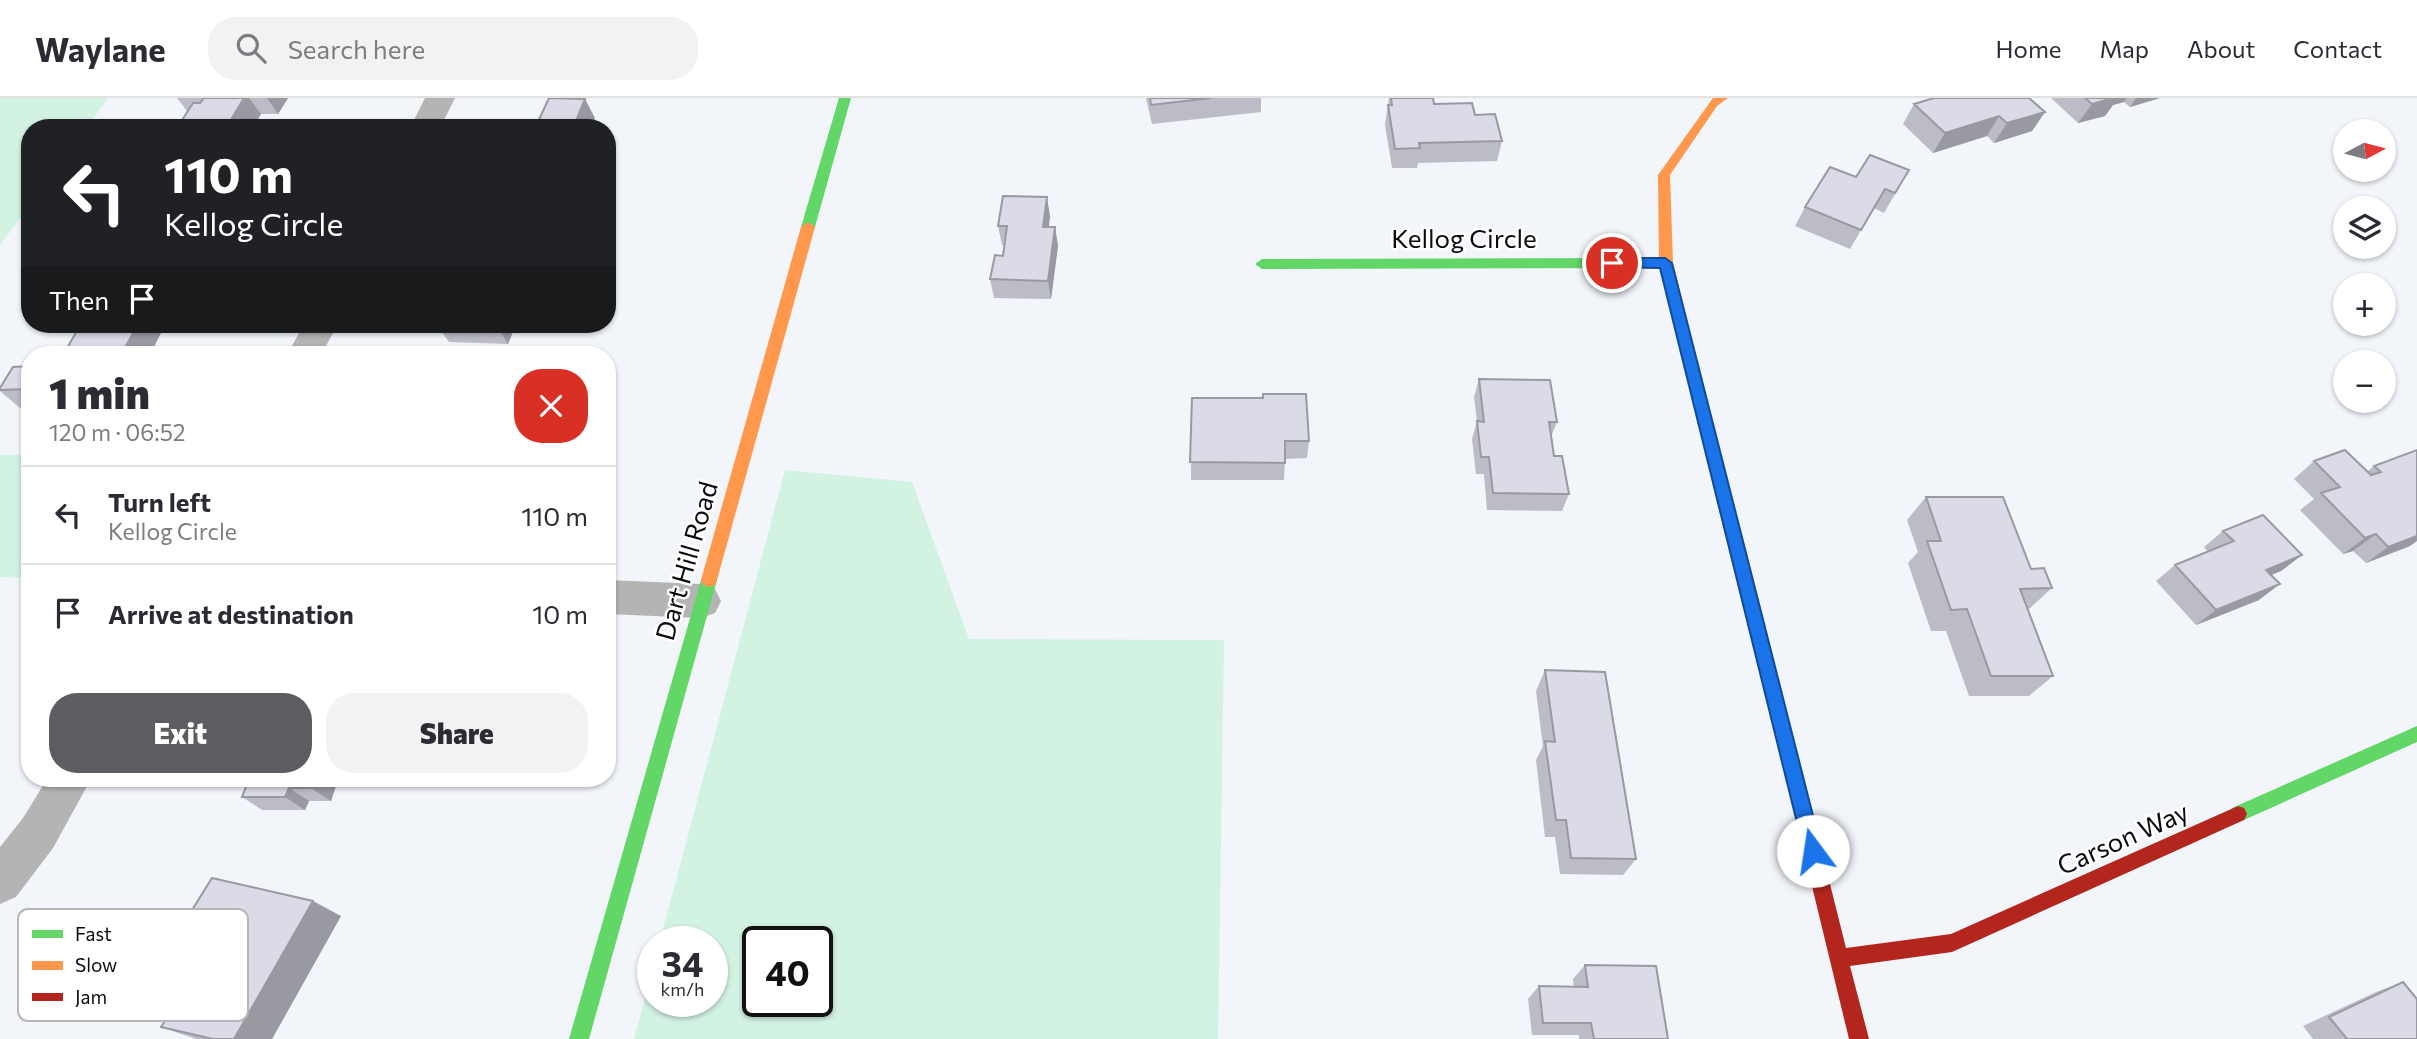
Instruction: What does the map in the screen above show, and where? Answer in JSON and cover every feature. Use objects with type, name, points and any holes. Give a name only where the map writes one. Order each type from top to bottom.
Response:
[{"type":"street","points":[[430,119],[440,98]]},
{"type":"street","name":"Dart Hill Road","points":[[579,1039],[845,98]]},
{"type":"street","points":[[1722,98],[1713,103],[1664,175],[1665,263],[1859,1039]]},
{"type":"street","name":"Kellog Circle","points":[[1262,264],[1665,263]]},
{"type":"street","points":[[616,597],[701,601]]},
{"type":"street","name":"Carson Way","points":[[1840,958],[1952,943],[2417,734]]},
{"type":"street","points":[[0,882],[38,833],[65,787]]},
{"type":"green space","points":[[0,98],[108,98],[93,119],[21,119],[21,217],[0,245]]},
{"type":"green space","points":[[0,455],[21,455],[21,578],[0,577]]},
{"type":"green space","points":[[785,470],[912,482],[969,639],[1224,640],[1218,1039],[634,1039],[640,1017],[728,1017],[728,926],[664,926]]},
{"type":"building","points":[[204,98],[244,98],[231,119],[183,119],[193,103],[200,103]]},
{"type":"building","points":[[549,98],[585,99],[577,119],[539,119]]},
{"type":"building","points":[[1150,98],[1211,98],[1151,105]]},
{"type":"building","points":[[1391,98],[1433,98],[1434,104],[1472,103],[1475,115],[1495,114],[1502,141],[1419,143],[1420,148],[1395,149],[1388,105],[1392,105]]},
{"type":"building","points":[[1934,98],[2029,98],[2045,112],[2007,123],[1999,116],[1945,133],[1914,104]]},
{"type":"building","points":[[2085,98],[2113,98],[2092,104]]},
{"type":"building","points":[[1870,155],[1909,170],[1895,193],[1885,189],[1861,230],[1805,207],[1830,167],[1856,177]]},
{"type":"building","points":[[1003,196],[1047,197],[1043,227],[1055,227],[1048,281],[990,279],[995,255],[1003,256],[1007,226],[998,226]]},
{"type":"building","points":[[76,333],[133,333],[126,346],[68,346]]},
{"type":"building","points":[[13,367],[21,367],[21,389],[0,390],[0,388]]},
{"type":"building","points":[[1479,379],[1550,380],[1557,422],[1549,422],[1554,456],[1562,456],[1569,494],[1493,493],[1489,457],[1481,457],[1477,421],[1484,422]]},
{"type":"building","points":[[1263,394],[1306,394],[1309,441],[1285,441],[1285,463],[1190,462],[1192,398],[1263,398]]},
{"type":"building","points":[[2345,450],[2371,475],[2381,472],[2374,466],[2417,450],[2417,536],[2388,547],[2376,534],[2365,538],[2321,493],[2340,487],[2314,461]]},
{"type":"building","points":[[1926,497],[2003,497],[2031,569],[2044,568],[2052,588],[2020,589],[2053,676],[1991,676],[1967,609],[1951,610],[1927,541],[1941,541]]},
{"type":"building","points":[[2263,515],[2302,555],[2266,570],[2280,584],[2216,610],[2175,565],[2234,541],[2223,531]]},
{"type":"building","points":[[1545,670],[1605,672],[1636,859],[1571,858],[1566,820],[1556,820],[1545,741],[1555,742]]},
{"type":"building","points":[[246,787],[311,787],[289,788],[285,797],[242,797]]},
{"type":"building","points":[[212,878],[313,901],[248,1015],[248,909],[193,909]]},
{"type":"building","points":[[1585,965],[1656,966],[1668,1039],[1594,1039],[1591,1023],[1543,1023],[1539,986],[1588,987]]},
{"type":"building","points":[[2403,982],[2417,999],[2417,1039],[2347,1039],[2329,1017]]},
{"type":"building","points":[[165,1021],[244,1021],[234,1039],[213,1039],[161,1027]]},
{"type":"traffic: fast","points":[[808,227],[845,98]]},
{"type":"traffic: fast","points":[[1262,264],[1666,263]]},
{"type":"traffic: fast","points":[[1713,451],[1804,816]]},
{"type":"traffic: fast","points":[[579,1039],[709,580]]},
{"type":"traffic: fast","points":[[2238,814],[2417,734]]},
{"type":"traffic: slow","points":[[1713,451],[1666,263],[1664,175],[1713,103],[1722,98]]},
{"type":"traffic: slow","points":[[709,580],[808,227]]},
{"type":"traffic: jam","points":[[1840,958],[1952,943],[2238,814]]},
{"type":"traffic: jam","points":[[1804,816],[1859,1039]]},
{"type":"route","points":[[1612,263],[1665,263],[1813,851]]}]
